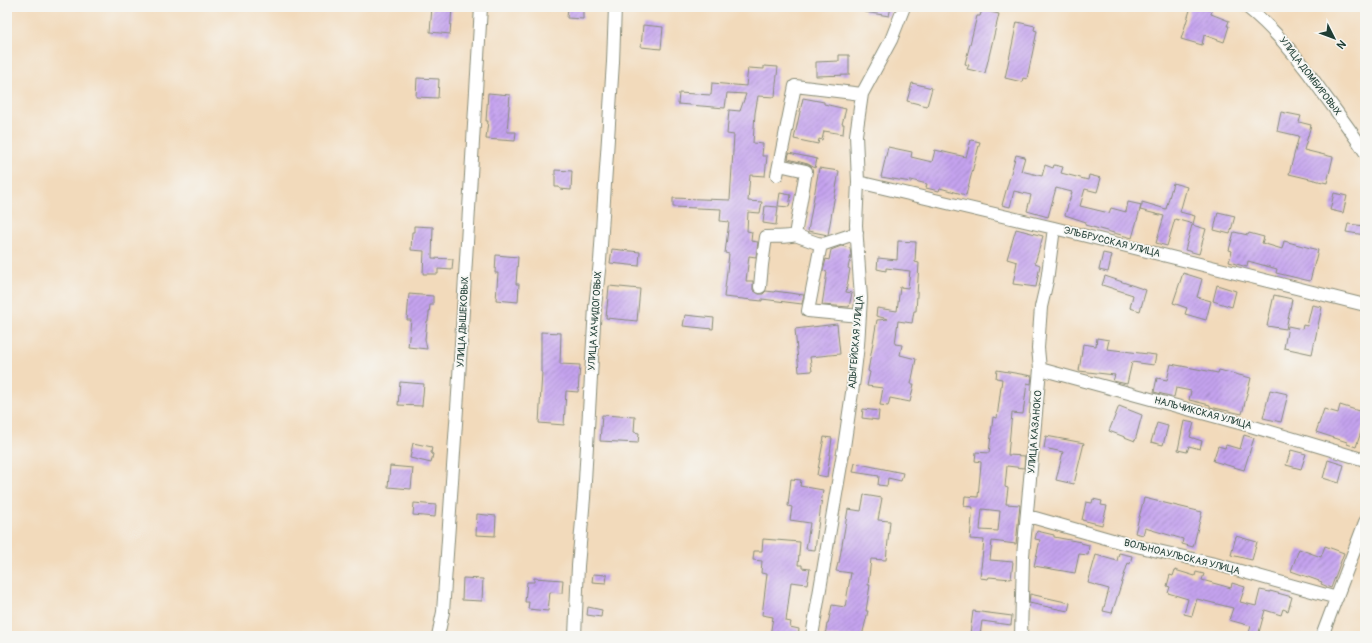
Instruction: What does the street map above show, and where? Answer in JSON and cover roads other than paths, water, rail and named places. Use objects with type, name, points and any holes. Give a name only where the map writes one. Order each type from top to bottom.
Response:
[{"type":"street","name":"УЛИЦА ДЫШЕКОВЫХ","points":[[438,636],[443,612],[458,394],[481,7]]},
{"type":"street","name":"УЛИЦА ХАЧИДОГОВЫХ","points":[[575,636],[578,566],[584,498],[595,307],[600,261],[613,62],[615,7]]},
{"type":"street","name":"АДЫГЕЙСКАЯ УЛИЦА","points":[[812,636],[845,440],[854,379],[860,316],[861,298],[856,225],[858,182],[856,135],[862,94],[879,65],[904,7]]},
{"type":"street","name":"УЛИЦА ДОМБИРОВЫХ","points":[[1246,7],[1284,40],[1365,152]]},
{"type":"street","points":[[795,235],[806,172],[778,170],[794,86],[862,94]]},
{"type":"street","name":"ЭЛЬБРУССКАЯ УЛИЦА","points":[[858,182],[1054,228],[1365,305]]},
{"type":"street","name":"УЛИЦА КАЗАНОКО","points":[[1021,636],[1023,556],[1028,516],[1040,370],[1038,348],[1041,307],[1047,280],[1054,228]]},
{"type":"street","points":[[760,287],[766,237],[789,237],[795,235],[824,244],[857,233]]},
{"type":"street","points":[[821,244],[808,311],[860,316]]},
{"type":"street","name":"НАЛЬЧИКСКАЯ УЛИЦА","points":[[1040,370],[1254,426],[1365,460]]},
{"type":"street","name":"ВОЛЬНОАУЛЬСКАЯ УЛИЦА","points":[[1028,516],[1122,543],[1215,564],[1337,598]]},
{"type":"street","points":[[1322,636],[1365,522]]}]
